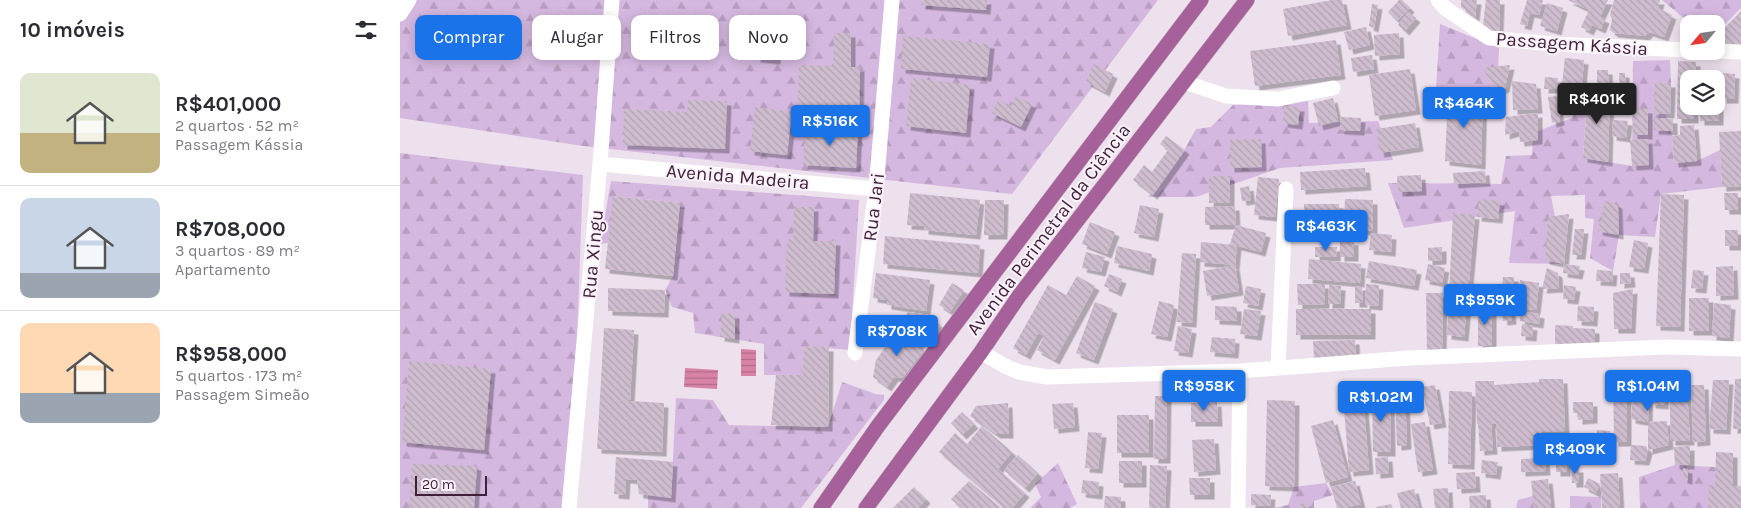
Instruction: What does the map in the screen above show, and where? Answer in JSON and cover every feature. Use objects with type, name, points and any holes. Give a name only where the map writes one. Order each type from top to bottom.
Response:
[{"type":"main road","name":"Avenida Perimetral da Ciência","points":[[821,508],[878,426],[1201,0]]},
{"type":"main road","name":"Avenida Perimetral da Ciência","points":[[866,508],[981,352],[1019,296],[1247,0]]},
{"type":"street","points":[[400,14],[409,0]]},
{"type":"street","name":"Rua Xingu","points":[[570,508],[600,164],[612,0]]},
{"type":"street","name":"Rua Jari","points":[[855,353],[876,189],[892,0]]},
{"type":"street","name":"Passagem Kássia","points":[[1438,0],[1445,8],[1489,38],[1552,44],[1680,50]]},
{"type":"street","points":[[1725,51],[1741,52]]},
{"type":"street","points":[[1184,82],[1226,96],[1278,99],[1334,88]]},
{"type":"street","name":"Avenida Madeira","points":[[600,164],[876,189]]},
{"type":"street","points":[[1278,368],[1286,189]]},
{"type":"street","points":[[981,352],[1019,372],[1047,377],[1240,371],[1409,358],[1666,347],[1741,349]]},
{"type":"street","points":[[1238,508],[1240,371]]},
{"type":"green space","points":[[400,0],[1158,0],[1012,194],[583,146],[400,118]]},
{"type":"green space","points":[[1662,0],[1741,0],[1741,8],[1725,24],[1725,15],[1680,15]]},
{"type":"green space","points":[[1440,24],[1499,48],[1497,99],[1435,106]]},
{"type":"green space","points":[[1670,60],[1671,83],[1656,82],[1672,136],[1674,163],[1697,161],[1720,150],[1722,187],[1661,194],[1655,237],[1619,235],[1613,271],[1590,258],[1594,219],[1585,218],[1585,195],[1551,196],[1564,264],[1509,263],[1515,211],[1404,228],[1388,183],[1501,184],[1506,156],[1532,155],[1533,133],[1572,118],[1576,103],[1587,99],[1583,158],[1632,166],[1633,61]]},
{"type":"green space","points":[[1308,101],[1309,123],[1378,121],[1393,160],[1280,168],[1196,197],[1148,197],[1182,154],[1196,129],[1211,127],[1233,105]]},
{"type":"green space","points":[[400,153],[583,175],[571,508],[400,508]]},
{"type":"green space","points":[[611,181],[859,200],[850,350],[804,346],[802,375],[764,375],[764,344],[695,333],[693,313],[672,307],[665,290],[673,276],[680,203],[614,196],[608,243],[600,244]]},
{"type":"green space","points":[[842,382],[884,395],[884,400],[801,508],[648,508],[648,494],[671,497],[676,398],[713,400],[729,425],[828,427]]},
{"type":"green space","points":[[1058,463],[1077,504],[1070,508],[1030,508],[1041,497],[1035,484]]},
{"type":"green space","points":[[1675,465],[1715,467],[1732,508],[1640,508],[1639,477]]},
{"type":"green space","points":[[1326,483],[1333,495],[1314,501],[1314,508],[1273,508],[1288,505],[1294,487]]},
{"type":"green space","points":[[1533,496],[1534,508],[1516,508],[1518,500]]},
{"type":"green space","points":[[1570,496],[1601,497],[1601,508],[1570,508]]},
{"type":"shaded area","points":[[741,349],[756,350],[756,376],[741,376]]},
{"type":"shaded area","points":[[685,368],[718,370],[717,389],[684,387]]},
{"type":"building","points":[[922,0],[987,0],[986,10],[921,5]]},
{"type":"building","points":[[1332,0],[1342,0],[1347,25],[1288,36],[1283,9]]},
{"type":"building","points":[[1399,0],[1402,0],[1410,8],[1397,21],[1388,12]]},
{"type":"building","points":[[1461,0],[1477,0],[1475,17],[1461,7]]},
{"type":"building","points":[[1486,0],[1500,0],[1499,32],[1483,25]]},
{"type":"building","points":[[1527,0],[1543,0],[1539,15],[1530,13],[1527,26],[1520,24]]},
{"type":"building","points":[[1568,0],[1608,0],[1600,17],[1605,19],[1601,29],[1592,25],[1589,31],[1581,27],[1589,10]]},
{"type":"building","points":[[1614,0],[1660,0],[1658,8],[1672,15],[1664,37],[1649,32],[1645,36],[1614,33],[1610,30],[1612,19],[1610,15]]},
{"type":"building","points":[[1547,3],[1563,8],[1557,31],[1540,26]]},
{"type":"building","points":[[1372,4],[1378,5],[1374,28],[1369,26]]},
{"type":"building","points":[[1741,11],[1741,45],[1725,42],[1725,28]]},
{"type":"building","points":[[1408,12],[1416,18],[1405,31],[1398,25]]},
{"type":"building","points":[[1366,27],[1370,45],[1349,50],[1344,32]]},
{"type":"building","points":[[834,33],[851,33],[851,67],[860,67],[859,121],[797,120],[799,65],[833,66]]},
{"type":"building","points":[[1399,33],[1400,54],[1375,56],[1374,35]]},
{"type":"building","points":[[903,36],[990,44],[987,77],[901,69]]},
{"type":"building","points":[[1336,40],[1341,75],[1255,86],[1250,51]]},
{"type":"building","points":[[1372,55],[1374,69],[1353,72],[1351,58]]},
{"type":"building","points":[[1565,58],[1584,60],[1581,96],[1561,93]]},
{"type":"building","points":[[1678,61],[1696,62],[1696,70],[1680,70],[1680,115],[1694,115],[1694,119],[1677,119]]},
{"type":"building","points":[[1094,64],[1113,74],[1105,92],[1086,82]]},
{"type":"building","points":[[1510,65],[1505,88],[1495,90],[1483,68]]},
{"type":"building","points":[[1410,69],[1416,110],[1375,116],[1369,75]]},
{"type":"building","points":[[1597,70],[1608,70],[1609,86],[1597,86]]},
{"type":"building","points":[[1619,73],[1625,73],[1626,95],[1620,95]]},
{"type":"building","points":[[1725,73],[1735,74],[1734,99],[1725,99]]},
{"type":"building","points":[[1545,77],[1558,78],[1557,89],[1544,89]]},
{"type":"building","points":[[911,78],[970,85],[966,133],[906,126]]},
{"type":"building","points":[[1512,81],[1536,84],[1538,109],[1513,110]]},
{"type":"building","points":[[1655,82],[1671,83],[1670,114],[1654,114]]},
{"type":"building","points":[[1588,88],[1610,90],[1608,162],[1583,158]]},
{"type":"building","points":[[1483,93],[1481,165],[1445,161],[1448,95]]},
{"type":"building","points":[[1016,96],[1032,104],[1021,127],[992,113],[998,100],[1011,106]]},
{"type":"building","points":[[1557,96],[1560,121],[1552,123],[1548,97]]},
{"type":"building","points":[[1333,98],[1338,121],[1319,126],[1313,103]]},
{"type":"building","points":[[688,100],[727,101],[725,149],[623,145],[624,109],[687,112]]},
{"type":"building","points":[[1284,106],[1300,107],[1298,125],[1283,123]]},
{"type":"building","points":[[755,107],[792,112],[787,155],[750,151]]},
{"type":"building","points":[[1633,109],[1648,109],[1648,135],[1633,135]]},
{"type":"building","points":[[1538,113],[1538,140],[1520,142],[1519,131],[1505,135],[1506,117]]},
{"type":"building","points":[[1700,115],[1719,115],[1719,121],[1700,121]]},
{"type":"building","points":[[1341,117],[1361,118],[1360,131],[1340,130]]},
{"type":"building","points":[[1655,118],[1673,119],[1673,131],[1654,130]]},
{"type":"building","points":[[1613,120],[1628,121],[1626,138],[1612,136]]},
{"type":"building","points":[[1415,123],[1419,147],[1380,153],[1376,129]]},
{"type":"building","points":[[1694,125],[1697,161],[1674,163],[1672,136],[1680,135],[1680,126]]},
{"type":"building","points":[[805,126],[858,129],[856,168],[803,165]]},
{"type":"building","points":[[1741,131],[1741,186],[1722,187],[1719,132]]},
{"type":"building","points":[[1166,136],[1185,150],[1153,195],[1133,180],[1144,165],[1152,172],[1168,150],[1160,144]]},
{"type":"building","points":[[1261,139],[1262,167],[1230,168],[1230,140]]},
{"type":"building","points":[[1648,139],[1649,165],[1632,166],[1630,140]]},
{"type":"building","points":[[1365,168],[1367,186],[1301,190],[1300,172]]},
{"type":"building","points":[[1485,171],[1486,182],[1454,184],[1453,173]]},
{"type":"building","points":[[1421,175],[1422,191],[1398,192],[1397,176]]},
{"type":"building","points":[[1209,176],[1230,176],[1230,203],[1209,203]]},
{"type":"building","points":[[1258,177],[1279,179],[1275,217],[1254,215]]},
{"type":"building","points":[[1249,186],[1251,200],[1242,201],[1240,188]]},
{"type":"building","points":[[910,193],[980,200],[976,235],[924,230],[924,226],[907,225]]},
{"type":"building","points":[[1724,193],[1738,193],[1738,210],[1725,210]]},
{"type":"building","points":[[1661,194],[1684,195],[1680,327],[1656,326]]},
{"type":"building","points":[[613,196],[680,203],[673,276],[605,269]]},
{"type":"building","points":[[1345,199],[1373,200],[1373,231],[1344,230]]},
{"type":"building","points":[[1479,199],[1500,201],[1498,219],[1477,217]]},
{"type":"building","points":[[985,200],[1004,200],[1003,235],[984,235]]},
{"type":"building","points":[[1605,201],[1618,204],[1619,235],[1598,231]]},
{"type":"building","points":[[1304,204],[1339,204],[1339,231],[1305,231]]},
{"type":"building","points":[[1140,205],[1159,209],[1154,237],[1134,233]]},
{"type":"building","points":[[1235,206],[1236,225],[1205,225],[1205,207]]},
{"type":"building","points":[[794,207],[814,207],[813,241],[836,241],[834,294],[785,292],[787,239],[793,240]]},
{"type":"building","points":[[1453,213],[1475,215],[1464,337],[1447,335]]},
{"type":"building","points":[[1569,214],[1564,264],[1545,260],[1548,217]]},
{"type":"building","points":[[1090,222],[1115,232],[1107,254],[1082,244]]},
{"type":"building","points":[[1236,225],[1266,233],[1261,252],[1230,244]]},
{"type":"building","points":[[1575,229],[1584,229],[1581,255],[1572,255]]},
{"type":"building","points":[[1725,230],[1738,230],[1738,246],[1725,246]]},
{"type":"building","points":[[1371,233],[1392,235],[1391,252],[1369,250]]},
{"type":"building","points":[[885,236],[980,245],[978,273],[883,264]]},
{"type":"building","points":[[1340,240],[1354,241],[1354,257],[1340,257]]},
{"type":"building","points":[[1634,240],[1648,243],[1644,269],[1629,267]]},
{"type":"building","points":[[1201,242],[1237,245],[1235,265],[1200,262]]},
{"type":"building","points":[[1117,246],[1152,254],[1149,271],[1114,263]]},
{"type":"building","points":[[1315,247],[1337,247],[1336,257],[1315,257]]},
{"type":"building","points":[[1442,247],[1442,260],[1428,261],[1428,248]]},
{"type":"building","points":[[1086,252],[1105,257],[1101,272],[1082,268]]},
{"type":"building","points":[[1182,253],[1196,254],[1192,323],[1177,322]]},
{"type":"building","points":[[1309,259],[1361,264],[1360,283],[1308,279]]},
{"type":"building","points":[[1369,261],[1417,270],[1414,286],[1366,278]]},
{"type":"building","points":[[1428,264],[1445,268],[1442,283],[1425,280]]},
{"type":"building","points":[[1564,264],[1580,266],[1578,275],[1563,273]]},
{"type":"building","points":[[1235,265],[1239,291],[1207,296],[1203,271]]},
{"type":"building","points":[[1733,266],[1734,295],[1716,296],[1716,267]]},
{"type":"building","points":[[1547,268],[1558,273],[1559,288],[1542,289]]},
{"type":"building","points":[[1597,270],[1613,271],[1612,282],[1596,281]]},
{"type":"building","points":[[1693,270],[1704,271],[1702,289],[1691,288]]},
{"type":"building","points":[[876,273],[930,280],[926,311],[887,305],[887,300],[873,298]]},
{"type":"building","points":[[1620,273],[1630,273],[1631,283],[1620,284]]},
{"type":"building","points":[[1109,274],[1122,279],[1117,292],[1104,286]]},
{"type":"building","points":[[1077,276],[1095,286],[1055,360],[1037,350],[1044,336],[1038,333],[1026,355],[1013,348],[1048,285],[1066,295]]},
{"type":"building","points":[[1503,277],[1514,277],[1514,287],[1502,287]]},
{"type":"building","points":[[1520,280],[1539,283],[1536,310],[1516,308]]},
{"type":"building","points":[[952,283],[964,290],[950,312],[939,305]]},
{"type":"building","points":[[1297,284],[1325,284],[1325,304],[1298,305]]},
{"type":"building","points":[[1366,284],[1379,285],[1378,306],[1365,305]]},
{"type":"building","points":[[1329,285],[1341,286],[1340,304],[1328,304]]},
{"type":"building","points":[[1564,285],[1576,287],[1574,300],[1563,299]]},
{"type":"building","points":[[1246,286],[1261,289],[1258,306],[1243,303]]},
{"type":"building","points":[[1355,286],[1362,286],[1363,303],[1355,303]]},
{"type":"building","points":[[608,288],[665,290],[664,313],[608,311]]},
{"type":"building","points":[[1633,289],[1631,329],[1614,329],[1613,293]]},
{"type":"building","points":[[1426,293],[1443,293],[1442,352],[1427,352]]},
{"type":"building","points":[[1689,298],[1709,298],[1709,331],[1689,331]]},
{"type":"building","points":[[1510,300],[1512,320],[1503,321],[1501,301]]},
{"type":"building","points":[[1159,301],[1174,305],[1167,337],[1151,334]]},
{"type":"building","points":[[1095,302],[1113,309],[1094,360],[1076,353]]},
{"type":"building","points":[[1714,303],[1731,305],[1729,338],[1712,336]]},
{"type":"building","points":[[1478,305],[1492,306],[1492,346],[1478,346]]},
{"type":"building","points":[[1215,306],[1237,307],[1237,321],[1215,320]]},
{"type":"building","points":[[1578,306],[1594,307],[1593,322],[1577,321]]},
{"type":"building","points":[[1244,309],[1261,311],[1257,336],[1240,334]]},
{"type":"building","points":[[1296,309],[1371,309],[1371,335],[1296,335]]},
{"type":"building","points":[[1521,311],[1540,314],[1539,324],[1520,321]]},
{"type":"building","points":[[908,312],[929,315],[941,326],[926,344],[900,324]]},
{"type":"building","points":[[722,313],[735,314],[735,339],[720,337]]},
{"type":"building","points":[[1522,324],[1533,326],[1532,337],[1521,336]]},
{"type":"building","points":[[1555,325],[1595,329],[1595,347],[1555,346]]},
{"type":"building","points":[[1178,326],[1192,329],[1188,353],[1174,351]]},
{"type":"building","points":[[900,327],[920,342],[918,345],[924,350],[902,378],[894,377],[887,387],[873,377],[876,360]]},
{"type":"building","points":[[604,328],[634,330],[630,400],[612,400],[664,403],[662,452],[597,449]]},
{"type":"building","points":[[1212,337],[1235,339],[1234,354],[1210,352]]},
{"type":"building","points":[[1355,340],[1356,357],[1314,358],[1313,341]]},
{"type":"building","points":[[804,346],[829,347],[828,427],[771,425],[776,375],[802,375]]},
{"type":"building","points":[[409,361],[491,369],[484,450],[402,442]]},
{"type":"building","points":[[1649,371],[1648,422],[1631,419],[1635,372]]},
{"type":"building","points":[[1653,373],[1666,374],[1664,405],[1651,404]]},
{"type":"building","points":[[1613,374],[1627,374],[1627,442],[1614,442]]},
{"type":"building","points":[[1539,379],[1563,379],[1565,431],[1541,432],[1542,445],[1497,447],[1496,424],[1491,424],[1493,450],[1480,451],[1475,381],[1494,381],[1494,385],[1539,382]]},
{"type":"building","points":[[1735,379],[1741,379],[1741,429],[1733,429]]},
{"type":"building","points":[[1713,380],[1729,380],[1726,430],[1709,429]]},
{"type":"building","points":[[1435,385],[1442,423],[1430,425],[1422,387]]},
{"type":"building","points":[[1691,385],[1704,385],[1706,441],[1693,442]]},
{"type":"building","points":[[1687,389],[1690,441],[1671,441],[1669,390]]},
{"type":"building","points":[[1449,391],[1472,392],[1470,465],[1448,464]]},
{"type":"building","points":[[1363,394],[1369,470],[1349,472],[1343,396]]},
{"type":"building","points":[[1372,394],[1390,394],[1391,452],[1373,452]]},
{"type":"building","points":[[1395,395],[1405,395],[1407,445],[1397,446]]},
{"type":"building","points":[[1155,396],[1167,396],[1166,459],[1154,459]]},
{"type":"building","points":[[1267,400],[1295,401],[1294,487],[1265,486]]},
{"type":"building","points":[[1217,402],[1218,422],[1191,422],[1191,403]]},
{"type":"building","points":[[1573,402],[1593,402],[1593,419],[1578,420],[1578,413],[1573,413]]},
{"type":"building","points":[[1008,403],[1009,434],[996,434],[970,416],[976,406]]},
{"type":"building","points":[[1073,403],[1075,427],[1054,429],[1052,404]]},
{"type":"building","points":[[962,412],[974,424],[962,435],[951,423]]},
{"type":"building","points":[[1117,415],[1149,415],[1149,453],[1117,453]]},
{"type":"building","points":[[1333,420],[1348,477],[1326,483],[1311,426]]},
{"type":"building","points":[[1667,421],[1669,445],[1648,450],[1648,422]]},
{"type":"building","points":[[1425,422],[1433,470],[1418,472],[1411,424]]},
{"type":"building","points":[[982,426],[1012,452],[998,469],[1025,493],[1012,508],[1004,508],[939,452],[955,433],[967,444]]},
{"type":"building","points":[[1597,430],[1610,431],[1610,446],[1597,446]]},
{"type":"building","points":[[1088,432],[1102,433],[1098,469],[1085,468]]},
{"type":"building","points":[[1214,439],[1216,470],[1194,472],[1192,440]]},
{"type":"building","points":[[1631,445],[1646,446],[1648,450],[1645,461],[1630,460]]},
{"type":"building","points":[[1690,446],[1690,465],[1675,465],[1674,447]]},
{"type":"building","points":[[1556,451],[1567,451],[1566,472],[1556,472]]},
{"type":"building","points":[[1716,452],[1733,453],[1733,486],[1741,486],[1741,508],[1708,508],[1709,485],[1715,486]]},
{"type":"building","points":[[1018,455],[1038,473],[1025,488],[1004,470]]},
{"type":"building","points":[[616,457],[673,462],[671,498],[639,494],[637,480],[626,479],[625,495],[614,494]]},
{"type":"building","points":[[1388,457],[1389,473],[1376,474],[1375,458]]},
{"type":"building","points":[[1545,458],[1546,471],[1521,472],[1521,459]]},
{"type":"building","points":[[1482,460],[1498,462],[1496,475],[1481,473]]},
{"type":"building","points":[[1119,461],[1142,461],[1142,483],[1119,483]]},
{"type":"building","points":[[412,464],[477,466],[474,508],[409,508]]},
{"type":"building","points":[[1150,465],[1167,466],[1165,508],[1149,508]]},
{"type":"building","points":[[1571,468],[1579,468],[1579,483],[1572,483]]},
{"type":"building","points":[[1683,468],[1688,469],[1688,480],[1683,479]]},
{"type":"building","points":[[1475,472],[1476,488],[1457,489],[1456,473]]},
{"type":"building","points":[[1618,473],[1620,508],[1602,508],[1600,474]]},
{"type":"building","points":[[1189,478],[1210,478],[1210,495],[1190,495]]},
{"type":"building","points":[[1588,478],[1600,484],[1596,493],[1584,487]]},
{"type":"building","points":[[1548,479],[1551,508],[1534,508],[1531,481]]},
{"type":"building","points":[[1083,480],[1099,482],[1098,495],[1081,493]]},
{"type":"building","points":[[969,481],[1001,508],[961,508],[951,499]]},
{"type":"building","points":[[1355,481],[1361,504],[1337,508],[1331,487]]},
{"type":"building","points":[[914,487],[926,499],[918,508],[893,508]]},
{"type":"building","points":[[1448,488],[1449,508],[1435,508],[1433,489]]},
{"type":"building","points":[[1414,489],[1419,508],[1401,508],[1397,493]]},
{"type":"building","points":[[1251,494],[1271,495],[1270,506],[1251,505]]},
{"type":"building","points":[[1486,495],[1487,508],[1470,508],[1469,496]]},
{"type":"building","points":[[1105,496],[1121,497],[1121,508],[1104,508]]},
{"type":"building","points":[[1305,502],[1309,508],[1299,508],[1298,505]]},
{"type":"building","points":[[1391,504],[1393,508],[1376,508],[1376,507]]}]
